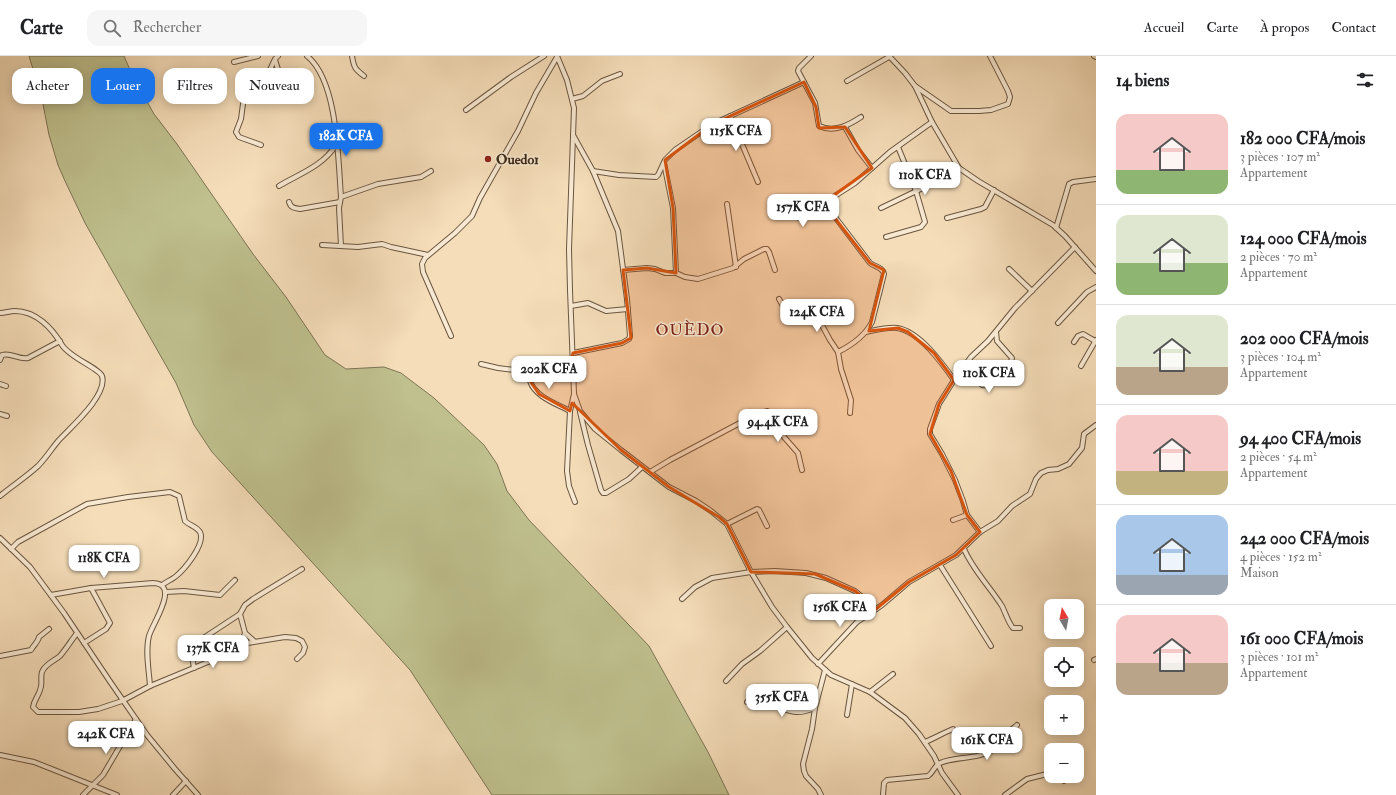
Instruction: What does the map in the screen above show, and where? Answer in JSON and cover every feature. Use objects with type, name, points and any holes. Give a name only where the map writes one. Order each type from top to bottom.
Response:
[{"type":"street","points":[[234,62],[258,56]]},
{"type":"street","points":[[308,56],[321,74],[335,119],[340,199],[341,246]]},
{"type":"street","points":[[352,56],[356,70],[364,76]]},
{"type":"street","points":[[466,110],[510,77],[544,56]]},
{"type":"street","points":[[811,56],[799,68],[798,71],[816,107],[819,126],[825,128],[845,127],[861,117]]},
{"type":"street","points":[[847,81],[889,56],[915,86],[932,122],[959,168],[1056,228],[1096,271]]},
{"type":"street","points":[[915,86],[951,111],[992,110],[1003,107],[1008,104],[1010,97],[990,56]]},
{"type":"street","points":[[557,57],[567,80],[574,108],[569,249],[574,394],[603,493],[610,491],[629,479],[642,467]]},
{"type":"street","points":[[451,336],[422,272],[422,264],[428,255],[455,233],[472,216],[480,198],[518,131],[536,93],[557,57]]},
{"type":"street","points":[[271,68],[277,58]]},
{"type":"street","points":[[277,58],[279,68]]},
{"type":"street","points":[[572,99],[584,96],[602,81],[620,74]]},
{"type":"street","points":[[593,172],[656,177],[664,163],[679,147],[713,124],[804,82]]},
{"type":"street","points":[[243,104],[241,119],[236,132],[239,137],[261,145]]},
{"type":"street","points":[[730,116],[758,182]]},
{"type":"street","points":[[792,202],[802,220],[806,219],[816,208],[855,183],[890,152],[932,122]]},
{"type":"street","points":[[845,127],[858,150],[872,168]]},
{"type":"street","points":[[573,134],[593,172],[618,231],[630,336],[629,339],[622,343],[573,353]]},
{"type":"street","points":[[279,186],[323,161],[331,154],[336,145]]},
{"type":"street","points":[[886,237],[921,227],[925,222],[916,191],[898,147]]},
{"type":"street","points":[[664,163],[673,208],[676,273]]},
{"type":"street","points":[[881,208],[959,168]]},
{"type":"street","points":[[289,202],[290,206],[300,209],[340,199],[378,184],[421,177],[431,171]]},
{"type":"street","points":[[1056,228],[1069,184],[1073,182],[1096,179]]},
{"type":"street","points":[[947,218],[985,207],[994,190]]},
{"type":"street","points":[[727,204],[736,267]]},
{"type":"street","points":[[822,204],[835,217],[870,263],[874,267],[884,270],[872,322],[866,332],[838,352]]},
{"type":"street","points":[[322,245],[358,247],[386,244],[391,247],[428,255]]},
{"type":"street","points":[[980,532],[967,515],[964,502],[955,480],[930,434],[930,429],[939,404],[971,357],[1075,247]]},
{"type":"street","points":[[623,270],[647,268],[664,273],[676,273],[698,280],[736,267],[744,259],[764,249],[767,249],[769,252],[775,270]]},
{"type":"street","points":[[1009,269],[1032,291]]},
{"type":"street","points":[[1058,323],[1087,292],[1096,287]]},
{"type":"street","points":[[779,299],[784,309],[790,311],[803,304],[808,303],[811,305],[838,352],[841,369],[851,400],[850,414]]},
{"type":"street","points":[[571,306],[588,303],[606,311],[628,309]]},
{"type":"street","points":[[0,314],[14,311],[23,312],[46,323],[53,330],[63,347],[72,356],[97,370],[101,375],[102,383],[97,398],[84,415],[38,465],[0,496]]},
{"type":"street","points":[[866,332],[888,328],[898,328],[908,332],[934,353],[954,380]]},
{"type":"street","points":[[964,367],[982,385],[989,386],[993,383],[1011,362],[1012,358],[997,341],[996,331]]},
{"type":"street","points":[[1074,342],[1078,336],[1083,334],[1096,341],[1081,366]]},
{"type":"street","points":[[0,360],[2,355],[5,354],[24,359],[28,358],[60,341]]},
{"type":"street","points":[[481,364],[515,370],[572,359]]},
{"type":"street","points":[[528,368],[530,381],[539,394],[570,411]]},
{"type":"street","points":[[0,384],[6,386]]},
{"type":"street","points":[[574,394],[570,411],[566,471],[569,486],[575,502]]},
{"type":"street","points":[[580,411],[595,429],[642,467],[670,487],[711,511],[726,524],[751,572],[786,627],[818,664],[831,675],[870,692],[905,718],[925,742],[942,774],[958,795]]},
{"type":"street","points":[[650,472],[756,415],[767,411],[770,412],[784,438],[798,454],[802,470]]},
{"type":"street","points":[[0,414],[7,416]]},
{"type":"street","points":[[818,664],[857,622],[876,609],[909,582],[940,565],[964,549],[980,532],[998,521],[1012,506],[1030,494],[1036,479],[1041,473],[1048,470],[1058,469],[1069,464],[1082,448],[1084,434],[1096,425]]},
{"type":"street","points":[[11,549],[18,542],[87,504],[128,496],[170,492],[179,496],[185,521],[198,530],[201,539],[196,553],[184,568],[175,577],[162,585]]},
{"type":"street","points":[[726,524],[757,509],[759,510],[767,526]]},
{"type":"street","points":[[953,520],[967,515]]},
{"type":"street","points":[[0,538],[30,567],[51,595],[147,735],[198,795]]},
{"type":"street","points":[[964,549],[978,573],[1002,606],[1011,625],[1014,628],[1020,628]]},
{"type":"street","points":[[940,565],[991,646]]},
{"type":"street","points":[[194,668],[192,656],[196,645],[202,638],[240,614],[245,606],[253,599],[302,569]]},
{"type":"street","points":[[682,600],[695,587],[712,578],[751,572],[775,571],[815,574],[855,592],[876,609]]},
{"type":"street","points":[[166,592],[184,590],[220,595],[235,580]]},
{"type":"street","points":[[51,595],[91,588],[153,583],[159,583],[162,585],[166,592],[162,608],[149,636],[148,647],[150,686]]},
{"type":"street","points":[[84,643],[106,629],[110,623],[91,588]]},
{"type":"street","points":[[240,614],[245,633],[254,641]]},
{"type":"street","points":[[726,681],[742,664],[760,651],[786,627]]},
{"type":"street","points":[[0,656],[31,650],[39,637],[49,629]]},
{"type":"street","points":[[77,633],[58,657],[48,664],[42,671],[40,692],[34,702],[33,707],[38,712],[79,712],[98,709],[208,662],[241,644],[254,641],[285,637],[296,638],[302,641],[305,647],[303,653],[297,659]]},
{"type":"street","points":[[241,644],[245,633]]},
{"type":"street","points":[[821,795],[818,789],[806,776],[803,764],[825,670]]},
{"type":"street","points":[[870,692],[893,674]]},
{"type":"street","points":[[847,715],[852,684]]},
{"type":"street","points":[[747,702],[764,703],[788,711],[798,712],[815,708]]},
{"type":"street","points":[[83,795],[105,771],[136,719]]},
{"type":"street","points":[[883,795],[884,783],[887,780],[928,776],[938,764],[948,760],[988,752],[998,746],[1006,733],[1018,725]]},
{"type":"street","points":[[925,742],[933,739],[943,732],[953,729]]},
{"type":"street","points":[[0,755],[34,762],[91,786],[99,787],[117,795]]},
{"type":"street","points":[[1005,795],[1027,779],[1044,775]]},
{"type":"street","points":[[173,795],[186,782]]},
{"type":"highlighted area","points":[[804,82],[816,107],[819,128],[845,127],[872,168],[823,203],[870,263],[884,270],[869,331],[898,328],[908,332],[934,353],[954,380],[939,404],[930,434],[951,471],[967,515],[980,532],[956,555],[909,582],[876,609],[855,591],[815,574],[751,572],[727,524],[719,517],[669,487],[621,450],[572,403],[570,411],[539,394],[530,381],[528,368],[572,359],[573,353],[622,343],[631,338],[623,270],[647,268],[676,273],[673,208],[665,160],[713,124]]},
{"type":"green space","points":[[29,56],[124,56],[129,68],[91,68],[91,104],[148,104],[253,254],[286,297],[325,355],[346,369],[384,367],[401,373],[434,398],[484,445],[497,464],[507,491],[529,520],[649,646],[708,752],[729,795],[492,795],[410,670],[212,452],[194,425],[176,383],[85,223],[58,165],[49,135],[43,104],[83,104],[83,68],[33,68]]},
{"type":"place","name":"Ouedo1","points":[[488,159]]},
{"type":"district","name":"OUÈDO","points":[[690,330]]}]
